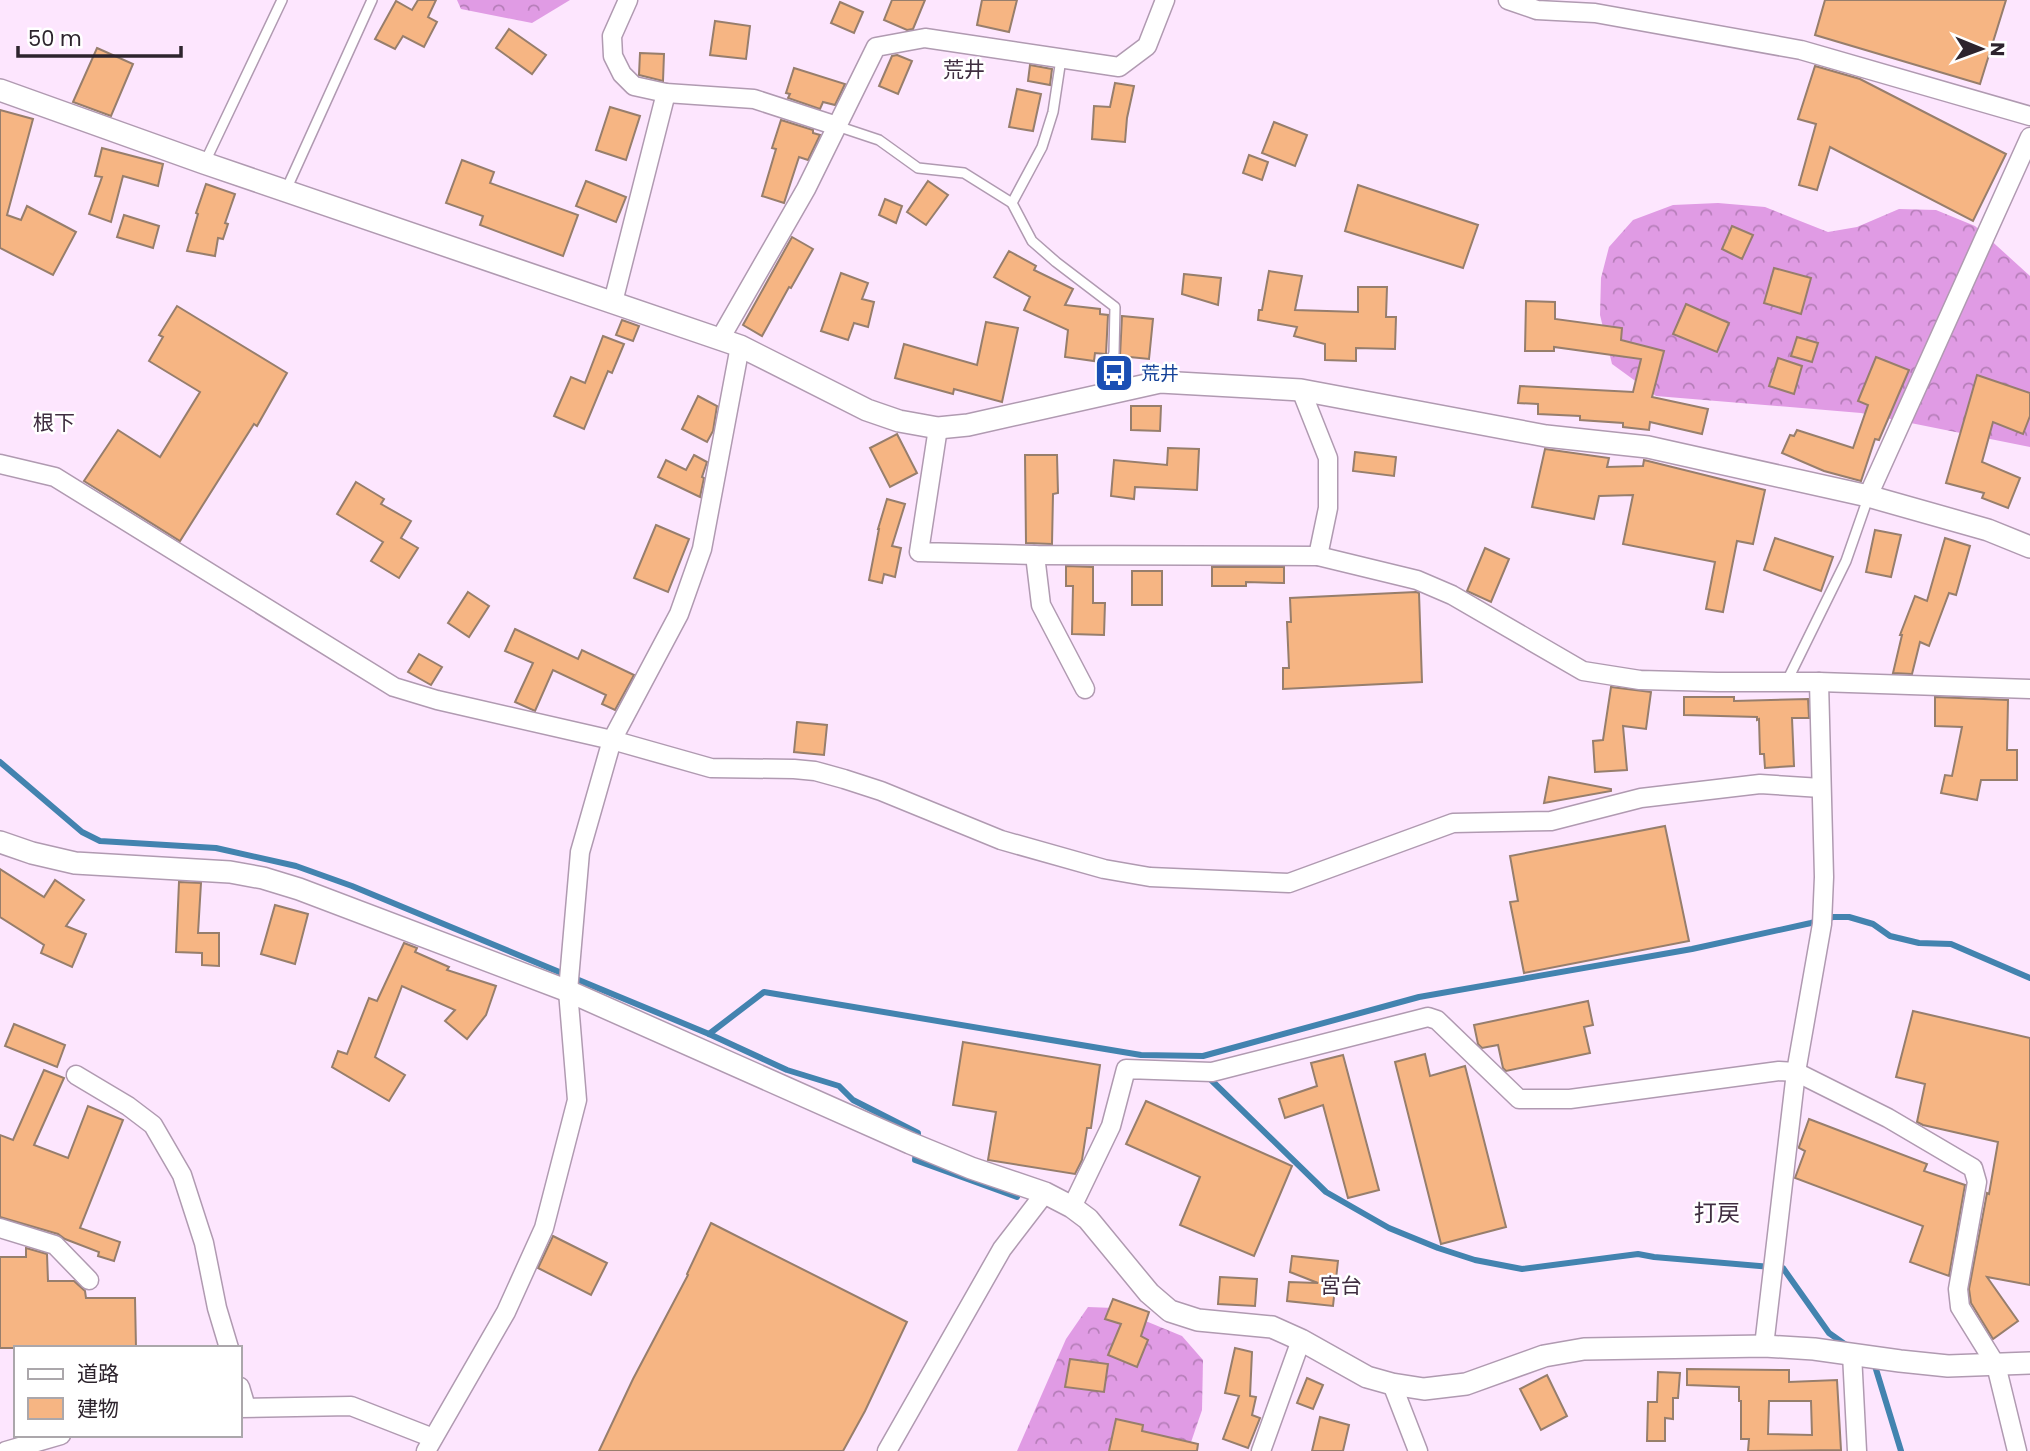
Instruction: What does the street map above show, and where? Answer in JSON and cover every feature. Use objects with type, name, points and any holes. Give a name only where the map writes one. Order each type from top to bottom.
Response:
[{"type":"street","points":[[628,0],[612,36],[613,56],[622,74],[634,86],[666,93],[754,99],[837,126]]},
{"type":"street","points":[[243,1408],[351,1406],[429,1444],[506,1312],[544,1228],[577,1100],[568,991],[580,852],[612,740],[679,614],[702,550],[730,342],[876,47],[925,38],[1119,67],[1147,46],[1165,0]]},
{"type":"street","points":[[1508,0],[1537,10],[1595,13],[1801,50],[2030,116]]},
{"type":"street","points":[[0,90],[204,163],[730,342],[867,410],[899,421],[938,428],[968,425],[1160,382],[1301,390],[1546,436],[1648,447],[1868,496],[1988,530],[2030,547]]},
{"type":"street","points":[[613,302],[666,93]]},
{"type":"street","points":[[1868,496],[2030,137]]},
{"type":"street","points":[[1301,390],[1328,458],[1328,508],[1318,556]]},
{"type":"street","points":[[938,428],[919,552],[1318,556],[1417,580],[1452,595],[1583,671],[1640,680],[1787,681],[2030,689]]},
{"type":"street","points":[[0,464],[55,477],[394,687],[437,700],[612,740],[711,768],[794,769],[844,779],[881,791],[1001,840],[1104,869],[1150,877],[1289,883],[1453,823],[1551,821],[1641,798],[1760,784],[1821,788]]},
{"type":"street","points":[[1035,555],[1041,605],[1085,688]]},
{"type":"street","points":[[1764,1346],[1796,1072],[1822,924],[1824,877],[1819,682]]},
{"type":"street","points":[[0,842],[75,863],[230,872],[263,878],[299,889],[568,991],[910,1143],[971,1168],[1045,1193],[1072,1207],[1088,1219],[1149,1293],[1170,1311],[1198,1320],[1272,1327],[1367,1377],[1392,1384],[1424,1389],[1466,1384],[1544,1356],[1584,1349],[1764,1346],[1814,1349],[1948,1366],[2030,1363]]},
{"type":"street","points":[[1072,1207],[1111,1126],[1126,1069],[1212,1072],[1428,1017],[1437,1020],[1519,1099],[1570,1099],[1779,1071],[1796,1072],[1888,1118],[1973,1168],[1977,1182],[1958,1289],[1959,1307],[1996,1365],[2017,1451]]},
{"type":"street","points":[[76,1075],[128,1106],[153,1125],[182,1175],[204,1243],[217,1308],[228,1346]]},
{"type":"street","points":[[887,1451],[1002,1249],[1045,1193]]},
{"type":"street","points":[[0,1228],[55,1245],[89,1280]]},
{"type":"street","points":[[1261,1451],[1301,1340]]},
{"type":"street","points":[[1852,1354],[1857,1451]]},
{"type":"street","points":[[1392,1384],[1418,1451]]},
{"type":"street","points":[[6,1451],[54,1437]]},
{"type":"lane","points":[[204,163],[282,0]]},
{"type":"lane","points":[[286,191],[372,0]]},
{"type":"lane","points":[[1012,203],[1042,147],[1053,112],[1061,59]]},
{"type":"lane","points":[[837,126],[878,140],[918,168],[964,173],[1012,203],[1032,241],[1115,307],[1114,353],[1105,373],[1106,394]]},
{"type":"lane","points":[[1787,681],[1846,561],[1868,496]]},
{"type":"green space","points":[[457,0],[570,0],[532,23],[461,9]]},
{"type":"green space","points":[[1718,203],[1765,207],[1828,232],[1857,227],[1899,209],[1936,210],[1975,226],[2030,276],[2030,447],[1861,413],[1656,396],[1612,364],[1600,315],[1601,278],[1609,247],[1633,220],[1673,205]]},
{"type":"green space","points":[[1088,1307],[1114,1308],[1182,1336],[1203,1360],[1202,1410],[1188,1451],[1017,1451],[1066,1339]]},
{"type":"building","points":[[418,0],[436,0],[428,17],[437,22],[424,47],[403,36],[395,49],[375,39],[396,1],[412,10]]},
{"type":"building","points":[[892,0],[925,0],[913,29],[907,30],[884,20]]},
{"type":"building","points":[[982,0],[1017,0],[1009,32],[977,25]]},
{"type":"building","points":[[1825,0],[2006,0],[1980,84],[1815,35]]},
{"type":"building","points":[[840,2],[863,12],[854,33],[831,23]]},
{"type":"building","points":[[715,21],[750,26],[746,59],[710,55]]},
{"type":"building","points":[[509,29],[546,55],[532,74],[496,48]]},
{"type":"building","points":[[97,48],[133,64],[111,116],[73,102]]},
{"type":"building","points":[[640,53],[664,54],[663,81],[639,75]]},
{"type":"building","points":[[897,55],[912,61],[898,94],[879,86],[892,56]]},
{"type":"building","points":[[1030,65],[1052,69],[1050,85],[1028,81]]},
{"type":"building","points":[[1815,66],[1860,79],[2006,154],[1973,221],[1830,147],[1817,190],[1799,185],[1816,124],[1798,119]]},
{"type":"building","points":[[794,68],[845,84],[835,105],[823,102],[820,109],[788,98],[790,94],[786,93]]},
{"type":"building","points":[[1115,83],[1134,86],[1125,142],[1092,139],[1094,106],[1110,107]]},
{"type":"building","points":[[1017,89],[1041,94],[1033,131],[1009,127]]},
{"type":"building","points":[[610,107],[640,116],[626,160],[596,150]]},
{"type":"building","points":[[0,110],[33,119],[7,215],[21,220],[27,206],[76,232],[53,275],[0,248]]},
{"type":"building","points":[[781,120],[813,130],[813,133],[820,135],[808,160],[799,157],[784,203],[762,196],[776,149],[772,148]]},
{"type":"building","points":[[1274,122],[1307,135],[1295,166],[1262,153]]},
{"type":"building","points":[[102,148],[163,164],[158,186],[123,176],[111,222],[89,214],[102,177],[95,176]]},
{"type":"building","points":[[1249,155],[1268,162],[1262,180],[1243,173]]},
{"type":"building","points":[[462,160],[494,172],[490,183],[578,215],[563,256],[480,225],[483,216],[446,203]]},
{"type":"building","points":[[586,181],[626,197],[616,222],[576,206]]},
{"type":"building","points":[[928,181],[948,195],[926,225],[907,212]]},
{"type":"building","points":[[206,184],[235,194],[225,223],[228,224],[223,239],[218,238],[215,256],[187,251]]},
{"type":"building","points":[[1358,185],[1478,225],[1463,268],[1345,231]]},
{"type":"building","points":[[885,199],[902,206],[896,223],[879,215]]},
{"type":"building","points":[[124,215],[159,226],[153,248],[117,237]]},
{"type":"building","points":[[1732,226],[1753,235],[1742,259],[1722,249]]},
{"type":"building","points":[[792,237],[813,249],[762,336],[743,325]]},
{"type":"building","points":[[1009,251],[1036,266],[1034,270],[1073,289],[1065,305],[1100,309],[1100,314],[1108,315],[1106,354],[1095,353],[1094,361],[1065,357],[1068,330],[1024,310],[1030,297],[994,277]]},
{"type":"building","points":[[1774,268],[1811,278],[1801,314],[1764,303]]},
{"type":"building","points":[[1269,271],[1302,276],[1295,310],[1358,312],[1358,287],[1387,287],[1386,317],[1396,317],[1395,349],[1356,348],[1356,361],[1325,360],[1325,344],[1294,336],[1297,327],[1258,320]]},
{"type":"building","points":[[841,273],[868,283],[862,299],[874,302],[868,327],[854,323],[848,340],[821,331]]},
{"type":"building","points":[[1184,274],[1221,278],[1218,305],[1182,294]]},
{"type":"building","points":[[1526,301],[1555,302],[1555,319],[1622,328],[1621,340],[1664,351],[1652,397],[1708,409],[1702,434],[1650,422],[1649,430],[1623,427],[1623,423],[1580,420],[1580,416],[1538,414],[1538,404],[1518,403],[1520,386],[1633,392],[1641,359],[1554,347],[1554,351],[1525,351]]},
{"type":"building","points":[[1686,304],[1729,323],[1717,352],[1673,334]]},
{"type":"building","points":[[177,306],[287,373],[257,426],[254,424],[180,541],[84,481],[118,430],[160,457],[200,392],[149,361],[163,337],[159,335]]},
{"type":"building","points":[[1122,316],[1153,319],[1149,359],[1120,356]]},
{"type":"building","points":[[622,320],[639,326],[633,341],[616,335]]},
{"type":"building","points":[[986,322],[1018,328],[1002,402],[954,389],[953,394],[895,378],[904,344],[977,365]]},
{"type":"building","points":[[603,336],[624,344],[612,373],[608,371],[584,429],[554,416],[571,377],[585,383]]},
{"type":"building","points":[[1797,337],[1818,343],[1812,362],[1791,356]]},
{"type":"building","points":[[1876,357],[1909,370],[1879,440],[1875,439],[1861,481],[1824,471],[1782,453],[1790,435],[1794,436],[1797,430],[1853,448],[1868,405],[1858,401]]},
{"type":"building","points":[[1778,358],[1802,366],[1794,394],[1769,386]]},
{"type":"building","points":[[1977,375],[2030,393],[2030,416],[2023,434],[1993,422],[1982,462],[2020,478],[2008,508],[1982,498],[1984,493],[1946,483]]},
{"type":"building","points":[[698,396],[717,406],[713,431],[707,442],[682,429]]},
{"type":"building","points":[[1131,406],[1161,406],[1160,431],[1131,430]]},
{"type":"building","points":[[897,434],[917,473],[890,487],[870,448]]},
{"type":"building","points":[[1168,448],[1199,449],[1197,490],[1135,487],[1134,499],[1111,496],[1114,460],[1167,465]]},
{"type":"building","points":[[1545,449],[1609,458],[1607,467],[1643,466],[1644,460],[1765,490],[1753,544],[1737,541],[1723,612],[1706,609],[1715,562],[1623,544],[1633,495],[1599,496],[1594,519],[1532,507]]},
{"type":"building","points":[[1355,452],[1396,457],[1394,476],[1353,471]]},
{"type":"building","points":[[694,455],[707,462],[700,497],[658,477],[666,460],[686,470]]},
{"type":"building","points":[[1025,455],[1057,455],[1058,493],[1053,494],[1052,544],[1026,543]]},
{"type":"building","points":[[356,482],[384,499],[381,504],[411,521],[401,538],[418,548],[399,578],[371,561],[383,542],[337,514]]},
{"type":"building","points":[[887,499],[905,504],[892,546],[901,548],[895,577],[884,574],[882,583],[869,580],[878,529]]},
{"type":"building","points":[[656,525],[689,539],[668,592],[634,578]]},
{"type":"building","points":[[1875,530],[1901,535],[1891,577],[1866,572]]},
{"type":"building","points":[[1775,538],[1833,557],[1821,591],[1764,570]]},
{"type":"building","points":[[1945,538],[1970,546],[1956,595],[1949,593],[1929,646],[1920,642],[1912,674],[1893,673],[1900,635],[1915,596],[1927,601]]},
{"type":"building","points":[[1485,548],[1509,559],[1491,602],[1467,591]]},
{"type":"building","points":[[1066,566],[1093,567],[1093,603],[1105,603],[1104,635],[1072,634],[1073,586],[1066,586]]},
{"type":"building","points":[[1212,567],[1284,567],[1284,583],[1246,582],[1246,586],[1212,586]]},
{"type":"building","points":[[1132,571],[1162,571],[1162,605],[1132,605]]},
{"type":"building","points":[[468,592],[489,606],[469,637],[448,623]]},
{"type":"building","points":[[1419,593],[1422,682],[1283,689],[1283,668],[1289,668],[1287,622],[1291,622],[1290,598]]},
{"type":"building","points":[[515,629],[578,659],[582,650],[634,675],[615,710],[602,704],[606,695],[553,670],[535,711],[515,702],[533,663],[505,651]]},
{"type":"building","points":[[419,654],[442,667],[431,685],[408,672]]},
{"type":"building","points":[[1611,687],[1651,692],[1646,729],[1623,726],[1627,770],[1595,772],[1593,741],[1603,740]]},
{"type":"building","points":[[1684,697],[1734,697],[1734,701],[1808,699],[1809,718],[1792,718],[1794,766],[1765,768],[1764,754],[1760,754],[1757,717],[1684,715]]},
{"type":"building","points":[[1935,697],[2008,700],[2007,750],[2017,750],[2017,780],[1981,780],[1977,800],[1941,793],[1945,775],[1952,776],[1962,727],[1935,726]]},
{"type":"building","points":[[797,722],[827,725],[824,755],[794,752]]},
{"type":"building","points":[[1549,777],[1611,789],[1611,791],[1544,803]]},
{"type":"building","points":[[1665,826],[1689,941],[1524,973],[1510,902],[1518,901],[1510,856]]},
{"type":"building","points":[[0,869],[44,897],[55,880],[84,900],[66,926],[86,934],[72,967],[41,953],[44,945],[0,917]]},
{"type":"building","points":[[179,882],[201,883],[198,933],[219,933],[219,966],[202,965],[202,953],[176,952]]},
{"type":"building","points":[[275,905],[308,914],[295,964],[261,954]]},
{"type":"building","points":[[404,943],[417,948],[415,952],[449,967],[447,970],[496,986],[486,1015],[467,1039],[445,1021],[455,1010],[402,986],[375,1057],[405,1075],[389,1101],[332,1067],[338,1051],[347,1054],[369,998],[377,1001]]},
{"type":"building","points":[[1588,1001],[1593,1025],[1584,1027],[1590,1053],[1506,1071],[1498,1045],[1482,1048],[1478,1044],[1474,1025]]},
{"type":"building","points":[[1913,1011],[2030,1038],[2030,1285],[1987,1277],[2018,1321],[1993,1339],[1971,1303],[1969,1289],[1998,1142],[1917,1122],[1925,1084],[1896,1077]]},
{"type":"building","points":[[14,1024],[65,1045],[57,1067],[5,1046]]},
{"type":"building","points":[[963,1042],[1100,1065],[1091,1128],[1087,1128],[1082,1160],[1075,1174],[988,1160],[996,1112],[953,1105]]},
{"type":"building","points":[[1425,1054],[1430,1076],[1465,1066],[1506,1227],[1441,1244],[1395,1062]]},
{"type":"building","points":[[1343,1055],[1379,1190],[1348,1198],[1323,1105],[1285,1118],[1279,1099],[1317,1086],[1311,1063]]},
{"type":"building","points":[[44,1070],[64,1078],[34,1145],[68,1158],[88,1106],[123,1120],[80,1228],[120,1242],[114,1261],[98,1256],[99,1252],[58,1234],[0,1217],[0,1135],[13,1140]]},
{"type":"building","points":[[1146,1101],[1292,1166],[1254,1256],[1180,1225],[1200,1177],[1126,1144]]},
{"type":"building","points":[[1809,1119],[1927,1164],[1924,1171],[1965,1185],[1949,1276],[1910,1262],[1923,1226],[1795,1178],[1805,1151],[1799,1147]]},
{"type":"building","points":[[711,1223],[907,1322],[843,1451],[599,1451],[633,1379],[688,1275]]},
{"type":"building","points":[[553,1236],[607,1263],[591,1295],[538,1268]]},
{"type":"building","points":[[26,1248],[47,1254],[48,1281],[74,1281],[85,1291],[86,1298],[135,1298],[136,1346],[0,1348],[0,1257],[26,1257]]},
{"type":"building","points":[[1292,1256],[1338,1261],[1333,1306],[1287,1301],[1289,1282],[1318,1283],[1290,1272]]},
{"type":"building","points":[[1220,1277],[1257,1279],[1255,1306],[1218,1304]]},
{"type":"building","points":[[1113,1299],[1149,1312],[1141,1336],[1148,1340],[1137,1367],[1108,1355],[1121,1324],[1105,1319]]},
{"type":"building","points":[[1235,1348],[1252,1352],[1250,1396],[1256,1397],[1252,1415],[1260,1418],[1248,1448],[1223,1439],[1239,1396],[1225,1393]]},
{"type":"building","points":[[1070,1359],[1108,1364],[1104,1392],[1065,1387]]},
{"type":"building","points":[[1687,1369],[1789,1370],[1789,1382],[1837,1380],[1841,1450],[1748,1451],[1749,1439],[1741,1439],[1739,1387],[1687,1385]],"holes":[[[1769,1401],[1811,1401],[1812,1435],[1768,1434]]]},
{"type":"building","points":[[1658,1372],[1680,1373],[1678,1398],[1673,1398],[1673,1419],[1665,1418],[1665,1441],[1647,1441],[1648,1402],[1657,1402]]},
{"type":"building","points":[[1547,1375],[1567,1416],[1541,1430],[1520,1389]]},
{"type":"building","points":[[1307,1378],[1323,1385],[1313,1409],[1297,1403]]},
{"type":"building","points":[[1320,1417],[1349,1425],[1343,1451],[1312,1451]]},
{"type":"building","points":[[1116,1419],[1143,1425],[1142,1431],[1198,1444],[1197,1451],[1109,1451]]},
{"type":"waterway","points":[[0,762],[82,832],[100,841],[216,848],[296,866],[352,886],[709,1034],[787,1070],[839,1086],[853,1100],[918,1133],[918,1140]]},
{"type":"waterway","points":[[709,1034],[764,992],[1141,1055],[1203,1056],[1419,997],[1692,949],[1833,917],[1849,917],[1873,924],[1890,936],[1919,943],[1951,944],[2030,978]]},
{"type":"waterway","points":[[1207,1076],[1326,1192],[1389,1228],[1475,1260],[1522,1269],[1638,1254],[1783,1268],[1829,1333],[1846,1345]]},
{"type":"waterway","points":[[916,1151],[915,1160],[1017,1197]]},
{"type":"waterway","points":[[1872,1364],[1875,1366],[1901,1451]]},
{"type":"place","name":"荒井","points":[[1114,373]]},
{"type":"district","name":"荒井","points":[[964,70]]},
{"type":"district","name":"根下","points":[[54,423]]},
{"type":"district","name":"打戻","points":[[1717,1213]]},
{"type":"district","name":"宮台","points":[[1341,1286]]}]
